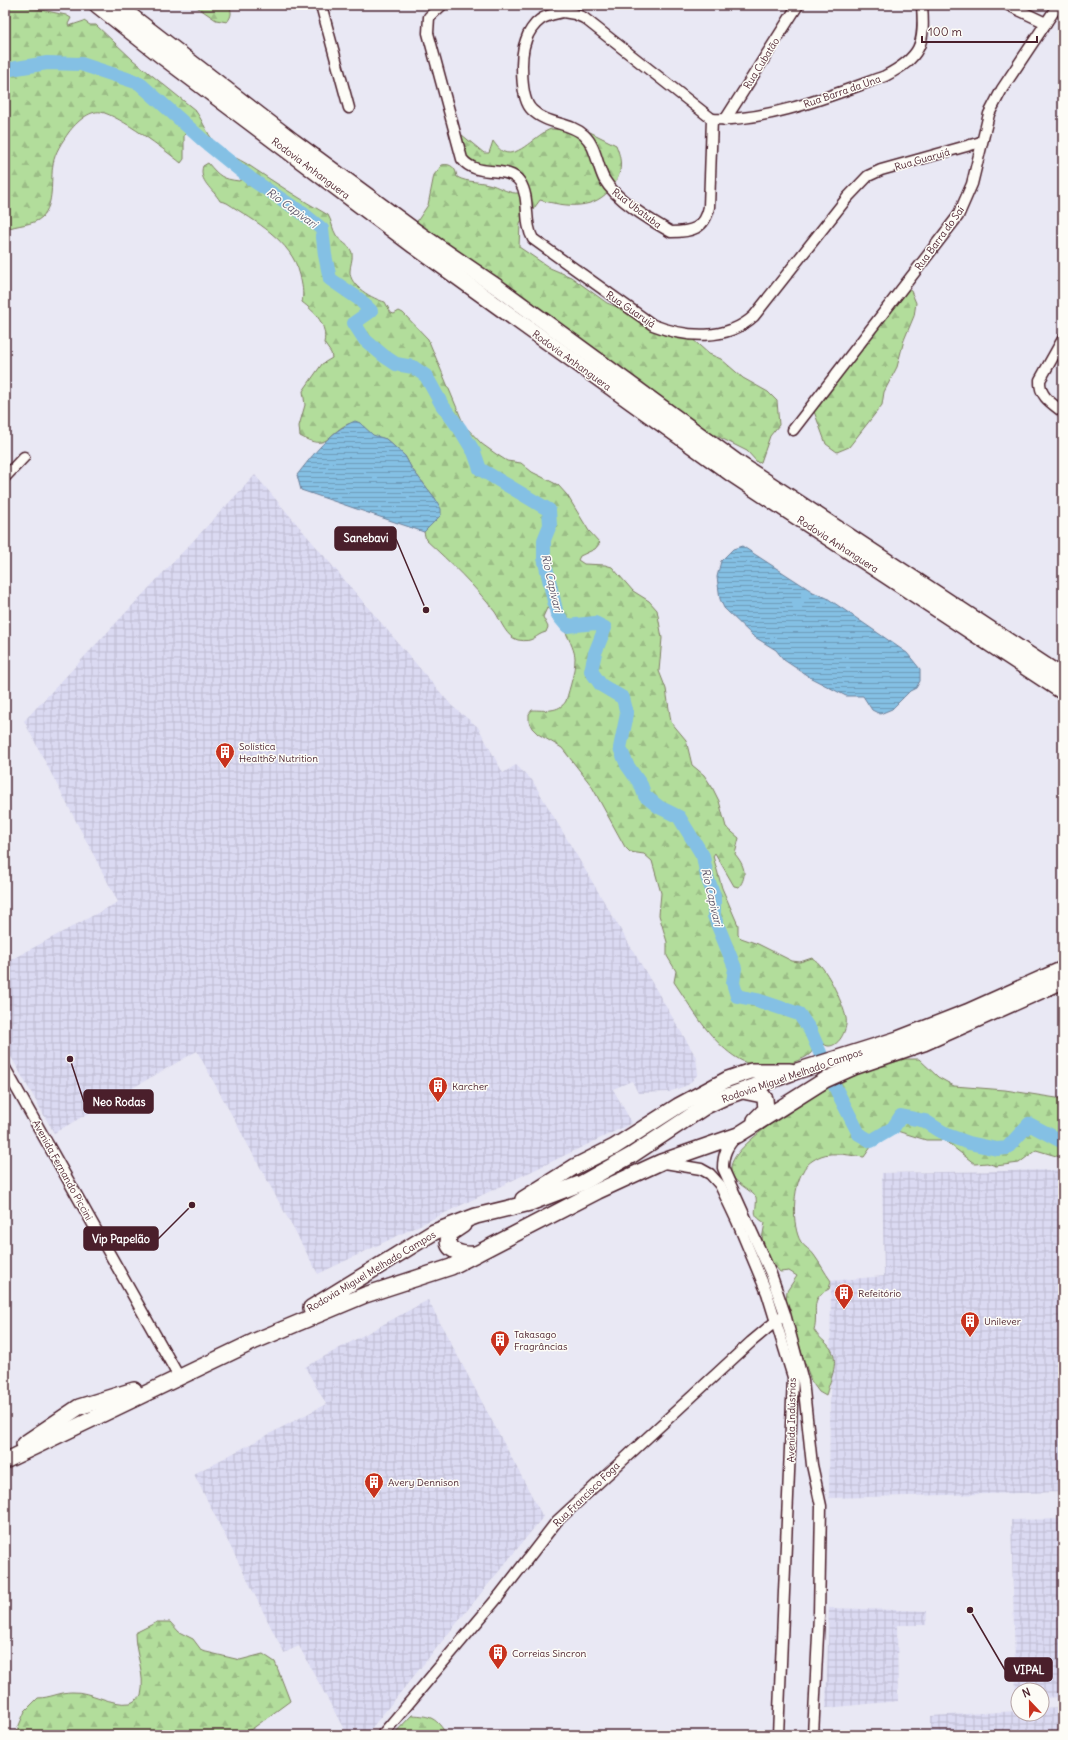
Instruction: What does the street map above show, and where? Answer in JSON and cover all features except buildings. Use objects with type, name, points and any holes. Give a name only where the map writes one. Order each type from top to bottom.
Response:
[{"type":"highway","name":"Rodovia Anhanguera","points":[[97,5],[163,57],[414,246],[730,473],[1020,656],[1063,677]]},
{"type":"highway","name":"Rodovia Anhanguera","points":[[117,5],[293,141],[418,233],[507,293],[738,463],[1020,656],[1063,692]]},
{"type":"highway","points":[[1020,656],[1063,673]]},
{"type":"highway","points":[[1020,656],[1063,700]]},
{"type":"highway","points":[[1024,993],[1063,963]]},
{"type":"highway","name":"Rodovia Miguel Melhado Campos","points":[[255,1341],[354,1282],[417,1241],[450,1225],[476,1216],[530,1203],[582,1183],[632,1155],[706,1106],[742,1091],[802,1070],[851,1061],[924,1042],[1024,993],[1063,969]]},
{"type":"highway","name":"Rodovia Miguel Melhado Campos","points":[[1024,993],[1063,981]]},
{"type":"highway","points":[[1024,993],[1063,985]]},
{"type":"highway","name":"Rodovia Miguel Melhado Campos","points":[[5,1460],[255,1341],[337,1305],[451,1267],[598,1191],[661,1162],[738,1135],[814,1087],[851,1061]]},
{"type":"highway","points":[[506,1210],[574,1167],[614,1147],[678,1106],[728,1079],[750,1071],[802,1070]]},
{"type":"highway","points":[[738,1135],[764,1112],[766,1106],[765,1099],[762,1094],[742,1091]]},
{"type":"highway","points":[[476,1216],[451,1233],[448,1239],[451,1248],[459,1254],[477,1254]]},
{"type":"street","points":[[321,5],[349,108]]},
{"type":"street","name":"Rua Guarujá","points":[[442,5],[429,17],[428,32],[462,159],[466,165],[474,169],[515,176],[523,189],[528,230],[533,239],[654,325],[670,332],[688,335],[724,333],[746,323],[754,316],[847,198],[868,176],[881,170],[982,142]]},
{"type":"street","name":"Rua Cubatão","points":[[725,120],[798,5]]},
{"type":"street","name":"Rua Barra da Una","points":[[712,119],[725,120],[779,111],[801,105],[885,76],[912,59],[920,45],[923,33],[922,5]]},
{"type":"street","points":[[1008,5],[1046,23]]},
{"type":"street","name":"Rua Barra do Saí","points":[[793,430],[958,216],[972,184],[989,114],[1002,89],[1058,5]]},
{"type":"street","name":"Rua Ubatuba","points":[[562,12],[575,14],[584,18],[712,119],[707,217],[697,228],[681,232],[671,232],[617,195],[609,187],[604,178],[591,143],[584,135],[575,130],[544,119],[532,110],[526,102],[522,83],[525,40],[540,20],[550,15],[562,12]]},
{"type":"street","points":[[1063,339],[1040,380],[1042,394],[1046,400],[1063,412]]},
{"type":"street","points":[[5,477],[24,458]]},
{"type":"street","name":"Avenida Fernando Piccini","points":[[5,1068],[179,1377]]},
{"type":"street","name":"Avenida Indústrias","points":[[738,1135],[726,1149],[723,1158],[723,1168],[771,1274],[793,1377],[778,1735]]},
{"type":"street","name":"Avenida Indústrias","points":[[661,1162],[701,1169],[716,1179],[781,1317],[803,1381],[814,1478],[821,1506],[819,1615],[812,1735]]},
{"type":"street","name":"Rua Francisco Foga","points":[[382,1735],[499,1596],[557,1521],[677,1409],[781,1317]]},
{"type":"shaded area","points":[[255,475],[452,706],[478,727],[503,773],[516,765],[532,780],[696,1057],[698,1074],[688,1085],[669,1092],[638,1093],[632,1081],[613,1089],[632,1123],[318,1274],[197,1051],[54,1133],[5,1046],[5,963],[118,902],[24,721]]},
{"type":"shaded area","points":[[1063,1170],[1063,1492],[829,1498],[831,1281],[884,1276],[882,1173]]},
{"type":"shaded area","points":[[428,1300],[543,1517],[366,1735],[347,1735],[299,1646],[284,1653],[194,1474],[326,1404],[305,1367]]},
{"type":"shaded area","points":[[1063,1519],[1063,1697],[1050,1698],[1050,1682],[1016,1682],[1011,1520]]},
{"type":"shaded area","points":[[829,1608],[927,1611],[926,1625],[897,1625],[898,1701],[826,1708]]},
{"type":"shaded area","points":[[1063,1708],[1063,1735],[931,1735],[931,1716],[1010,1711],[1010,1722],[1050,1722],[1050,1709]]},
{"type":"green space","points":[[5,5],[18,5],[66,15],[71,18],[68,24],[69,26],[84,21],[90,25],[96,25],[133,60],[195,110],[212,140],[220,148],[328,215],[336,235],[351,250],[352,258],[350,271],[353,282],[357,287],[368,295],[385,302],[391,313],[394,314],[399,311],[403,313],[428,339],[464,425],[482,444],[496,454],[507,461],[521,463],[532,472],[558,485],[567,495],[589,531],[600,543],[595,549],[580,556],[578,560],[584,564],[605,565],[612,567],[633,591],[649,601],[657,610],[662,638],[659,671],[666,689],[671,722],[686,740],[692,765],[704,775],[712,787],[719,801],[726,827],[739,838],[735,854],[743,866],[744,874],[742,883],[739,887],[734,886],[715,853],[713,856],[722,888],[738,925],[738,935],[741,938],[758,944],[792,961],[800,962],[812,958],[817,962],[833,985],[846,1018],[846,1026],[842,1036],[836,1043],[828,1046],[826,1045],[821,1042],[812,1031],[813,1048],[810,1054],[794,1062],[773,1067],[754,1065],[737,1058],[708,1032],[674,982],[676,971],[667,956],[667,942],[659,915],[661,893],[652,861],[644,854],[630,852],[625,847],[591,785],[562,748],[538,734],[529,722],[529,714],[532,710],[555,709],[563,705],[566,701],[573,674],[575,658],[572,646],[556,616],[547,608],[543,617],[548,627],[546,632],[531,640],[518,640],[510,636],[495,612],[479,593],[426,540],[424,532],[441,515],[435,498],[412,469],[405,456],[386,439],[373,436],[360,423],[348,424],[327,440],[322,442],[309,440],[300,436],[299,426],[305,405],[303,391],[322,364],[332,358],[331,353],[324,343],[325,336],[322,325],[316,315],[302,302],[303,292],[300,275],[289,252],[271,233],[227,203],[220,201],[204,181],[202,171],[203,166],[208,163],[218,174],[225,178],[239,181],[244,178],[243,175],[193,134],[187,132],[184,135],[184,159],[181,163],[130,126],[109,115],[96,112],[87,115],[79,121],[69,132],[59,147],[53,164],[49,205],[42,217],[34,222],[5,230]]},
{"type":"green space","points":[[194,5],[229,5],[231,16],[227,22],[216,20]]},
{"type":"green space","points":[[551,129],[588,131],[616,145],[620,161],[619,176],[606,194],[598,200],[589,203],[570,205],[540,200],[520,223],[519,247],[550,268],[571,277],[607,303],[634,314],[651,325],[690,337],[709,354],[721,359],[743,378],[768,392],[777,401],[779,425],[770,436],[761,462],[758,463],[747,451],[715,435],[709,435],[416,223],[428,205],[434,175],[442,165],[452,167],[456,171],[457,177],[461,179],[488,184],[509,192],[519,193],[520,185],[466,164],[456,130],[484,153],[489,153],[493,141],[498,148],[504,152],[510,153],[522,149]]},
{"type":"green space","points":[[899,285],[911,291],[916,303],[914,316],[904,340],[897,367],[884,392],[882,405],[849,447],[837,452],[826,444],[812,406]]},
{"type":"green space","points":[[905,1059],[919,1059],[938,1077],[954,1086],[1005,1090],[1063,1099],[1063,1158],[1036,1150],[1019,1163],[996,1166],[987,1163],[975,1164],[944,1140],[926,1140],[897,1131],[888,1133],[876,1140],[864,1157],[831,1154],[821,1156],[804,1168],[797,1187],[794,1206],[798,1235],[801,1242],[813,1253],[831,1281],[829,1289],[818,1297],[816,1301],[814,1330],[829,1346],[833,1355],[834,1367],[826,1396],[819,1392],[811,1381],[787,1309],[787,1291],[797,1276],[789,1271],[780,1272],[769,1259],[762,1239],[765,1223],[757,1217],[755,1212],[756,1197],[737,1181],[731,1168],[735,1157],[747,1144],[782,1116],[823,1091],[852,1076]]},
{"type":"green space","points":[[157,1622],[170,1622],[179,1632],[193,1639],[202,1651],[240,1660],[263,1654],[275,1662],[290,1701],[252,1729],[233,1735],[15,1735],[25,1711],[38,1698],[68,1692],[79,1692],[108,1701],[130,1703],[141,1696],[142,1680],[135,1633]]},
{"type":"green space","points":[[412,1715],[424,1716],[433,1719],[440,1725],[447,1735],[393,1735]]},
{"type":"water","points":[[355,421],[360,423],[373,435],[386,439],[405,456],[412,469],[435,498],[441,509],[441,515],[424,532],[301,490],[297,475],[330,437],[346,425]]},
{"type":"water","points":[[742,546],[813,592],[827,598],[907,653],[920,669],[920,681],[916,688],[910,691],[892,709],[880,714],[872,710],[863,696],[846,696],[811,678],[784,660],[776,650],[753,636],[724,608],[720,599],[717,577],[721,561],[733,549]]},
{"type":"waterway","name":"Rio Capivari","points":[[5,70],[47,63],[81,64],[139,83],[204,141],[251,179],[301,212],[322,229],[330,279],[359,299],[371,311],[354,323],[365,340],[396,364],[413,367],[426,376],[442,405],[460,429],[474,452],[480,469],[549,510],[550,525],[544,540],[544,558],[557,614],[567,626],[595,623],[605,628],[595,653],[591,671],[601,685],[623,698],[627,714],[620,748],[627,765],[641,785],[645,796],[659,807],[679,817],[703,856],[707,877],[714,895],[714,916],[735,968],[733,983],[737,996],[757,1000],[799,1014],[810,1030],[837,1091],[859,1134],[871,1141],[893,1128],[901,1116],[925,1121],[947,1135],[969,1143],[997,1149],[1007,1148],[1029,1124],[1063,1142]]},
{"type":"place","name":"Sanebavi","points":[[426,610]]},
{"type":"place","name":"Solística Health& Nutrition","points":[[225,769]]},
{"type":"place","name":"Neo Rodas","points":[[70,1059]]},
{"type":"place","name":"Karcher","points":[[438,1103]]},
{"type":"place","name":"Vip Papelão","points":[[192,1205]]},
{"type":"place","name":"Refeitório","points":[[844,1310]]},
{"type":"place","name":"Unilever","points":[[970,1338]]},
{"type":"place","name":"Takasago Fragrâncias","points":[[500,1357]]},
{"type":"place","name":"Avery Dennison","points":[[374,1499]]},
{"type":"place","name":"VIPAL","points":[[970,1610]]},
{"type":"place","name":"Correias Sincron","points":[[498,1670]]}]
